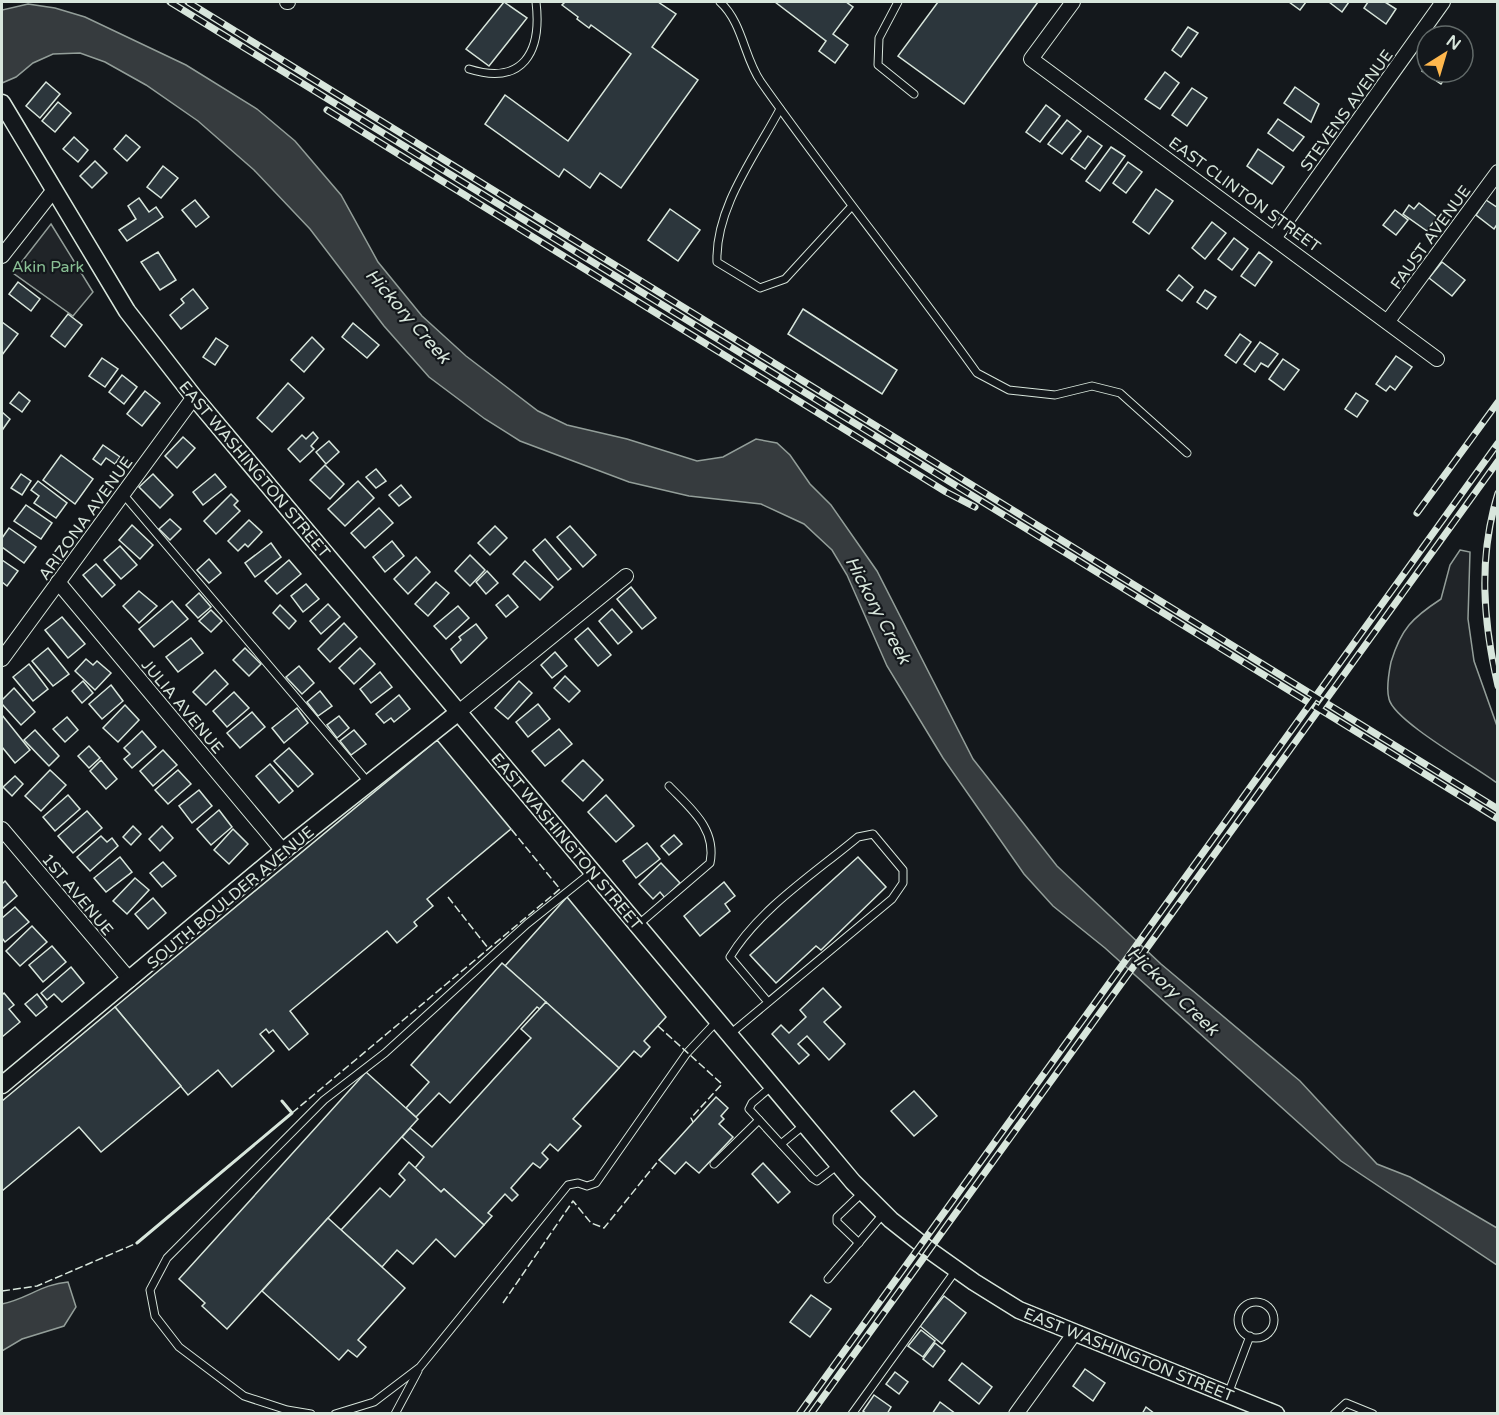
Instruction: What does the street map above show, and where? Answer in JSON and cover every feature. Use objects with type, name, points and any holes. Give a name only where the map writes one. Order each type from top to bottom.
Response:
[{"type":"street","name":"EAST CLINTON STREET","points":[[1073,2],[1031,59],[1275,237],[1437,359]]},
{"type":"street","name":"STEVENS AVENUE","points":[[1275,237],[1443,2]]},
{"type":"street","name":"EAST WASHINGTON STREET","points":[[2,103],[127,311],[194,397],[862,1192],[884,1213],[956,1270],[1019,1310],[1074,1334],[1276,1413]]},
{"type":"street","name":"FAUST AVENUE","points":[[1388,321],[1497,172]]},
{"type":"street","points":[[2,256],[53,191]]},
{"type":"street","name":"ARIZONA AVENUE","points":[[2,659],[194,397]]},
{"type":"street","points":[[460,711],[626,576]]},
{"type":"street","name":"JULIA AVENUE","points":[[58,582],[283,851]]},
{"type":"street","name":"SOUTH BOULDER AVENUE","points":[[2,1085],[283,851],[460,711]]},
{"type":"street","name":"1ST AVENUE","points":[[2,829],[130,980]]},
{"type":"street","points":[[1016,1413],[1074,1334]]},
{"type":"lane","points":[[469,69],[488,75],[507,74],[518,68],[534,42],[536,2]]},
{"type":"lane","points":[[720,2],[742,38],[750,66],[851,207],[977,374],[1009,390],[1055,395],[1092,386],[1119,393],[1187,453]]},
{"type":"lane","points":[[898,2],[879,38],[878,65],[914,94]]},
{"type":"lane","points":[[780,109],[728,205],[716,245],[717,262],[760,288],[771,286],[785,279],[851,207]]},
{"type":"lane","points":[[123,494],[369,783]]},
{"type":"lane","points":[[637,926],[710,863],[711,840],[703,822],[669,786]]},
{"type":"lane","points":[[729,1035],[892,899],[903,883],[903,870],[873,834],[858,837],[760,919],[741,940],[730,957],[768,1002]]},
{"type":"lane","points":[[311,1413],[287,1410],[244,1396],[179,1347],[155,1316],[150,1290],[167,1258],[324,1100],[385,1053],[527,924],[591,872]]},
{"type":"lane","points":[[394,1413],[420,1367],[568,1185],[578,1183],[586,1186],[596,1183],[687,1053],[717,1021]]},
{"type":"lane","points":[[772,1086],[752,1102],[749,1109],[817,1181],[838,1165]]},
{"type":"lane","points":[[714,1164],[759,1120]]},
{"type":"lane","points":[[781,1144],[804,1125]]},
{"type":"lane","points":[[859,1243],[837,1222],[837,1217],[862,1192]]},
{"type":"lane","points":[[828,1279],[884,1213]]},
{"type":"lane","points":[[852,1413],[956,1270]]},
{"type":"lane","points":[[1252,1302],[1265,1304],[1274,1316],[1274,1323],[1265,1335],[1250,1336],[1240,1328],[1242,1309],[1252,1302]]},
{"type":"lane","points":[[1228,1394],[1250,1336]]},
{"type":"lane","points":[[334,1413],[374,1402],[420,1367]]},
{"type":"lane","points":[[1334,1413],[1346,1403],[1373,1413]]},
{"type":"green space","name":"Akin Park","points":[[51,224],[93,292],[73,316],[13,273]]},
{"type":"green space","points":[[1460,550],[1470,552],[1468,619],[1474,661],[1497,726],[1497,783],[1405,719],[1394,708],[1388,695],[1391,662],[1399,641],[1409,625],[1422,612],[1441,599],[1450,565]]},
{"type":"water","name":"Hickory Creek","points":[[28,4],[55,8],[85,17],[186,65],[257,109],[295,141],[341,195],[378,262],[422,316],[466,356],[538,411],[567,425],[627,439],[697,461],[723,457],[756,439],[777,443],[790,455],[810,484],[831,505],[877,571],[973,759],[1057,866],[1161,964],[1300,1081],[1377,1164],[1410,1177],[1497,1228],[1497,1265],[1341,1161],[1105,948],[1053,906],[1024,874],[943,758],[887,666],[847,575],[832,550],[804,524],[761,504],[689,496],[629,482],[520,441],[485,419],[429,377],[384,326],[310,229],[254,170],[198,121],[146,85],[105,62],[80,53],[53,54],[33,63],[16,77],[2,83],[2,10]]},
{"type":"water","points":[[68,1282],[76,1307],[64,1326],[22,1339],[2,1351],[2,1304],[59,1283]]},
{"type":"building","points":[[504,2],[527,18],[489,66],[466,49]]},
{"type":"building","points":[[565,2],[658,2],[676,14],[652,47],[698,80],[621,188],[600,173],[590,188],[564,169],[559,177],[485,124],[505,95],[568,141],[631,54],[591,25],[589,28],[577,19],[578,17],[562,5]]},
{"type":"building","points":[[775,2],[846,2],[853,7],[833,34],[848,45],[835,63],[819,51],[826,41]]},
{"type":"building","points":[[938,2],[1038,2],[964,104],[898,56]]},
{"type":"building","points":[[1289,2],[1306,2],[1300,10]]},
{"type":"building","points":[[1329,2],[1349,2],[1342,12]]},
{"type":"building","points":[[1368,2],[1385,2],[1396,9],[1386,24],[1364,8]]},
{"type":"building","points":[[1188,27],[1198,33],[1181,57],[1172,50]]},
{"type":"building","points":[[1165,72],[1179,83],[1160,109],[1145,99]]},
{"type":"building","points":[[46,82],[60,94],[40,118],[26,106]]},
{"type":"building","points":[[1295,87],[1319,104],[1311,122],[1284,103]]},
{"type":"building","points":[[1192,88],[1207,98],[1187,126],[1172,115]]},
{"type":"building","points":[[58,102],[71,113],[55,132],[42,121]]},
{"type":"building","points":[[1046,105],[1060,116],[1040,142],[1026,132]]},
{"type":"building","points":[[1278,119],[1304,137],[1293,151],[1268,133]]},
{"type":"building","points":[[1067,120],[1081,131],[1062,154],[1048,144]]},
{"type":"building","points":[[126,135],[140,147],[127,161],[114,149]]},
{"type":"building","points":[[1088,136],[1102,146],[1085,169],[1071,159]]},
{"type":"building","points":[[74,137],[88,150],[78,162],[63,149]]},
{"type":"building","points":[[1111,147],[1125,156],[1100,191],[1086,181]]},
{"type":"building","points":[[1258,149],[1284,167],[1272,184],[1247,166]]},
{"type":"building","points":[[95,161],[107,173],[92,188],[80,176]]},
{"type":"building","points":[[1128,162],[1142,172],[1126,193],[1113,183]]},
{"type":"building","points":[[163,166],[178,178],[161,198],[147,187]]},
{"type":"building","points":[[1156,189],[1173,201],[1149,234],[1133,222]]},
{"type":"building","points":[[139,198],[149,212],[156,207],[163,217],[127,241],[119,230],[136,219],[128,206]]},
{"type":"building","points":[[195,200],[209,217],[196,227],[182,210]]},
{"type":"building","points":[[1486,200],[1498,208],[1498,223],[1494,229],[1476,215]]},
{"type":"building","points":[[1419,203],[1437,217],[1427,231],[1403,214],[1409,205],[1414,209]]},
{"type":"building","points":[[670,209],[700,230],[678,261],[648,240]]},
{"type":"building","points":[[1395,210],[1408,220],[1396,235],[1383,225]]},
{"type":"building","points":[[1212,222],[1226,233],[1205,259],[1192,248]]},
{"type":"building","points":[[1234,238],[1248,249],[1232,270],[1218,259]]},
{"type":"building","points":[[158,252],[176,280],[160,290],[141,262]]},
{"type":"building","points":[[1259,252],[1272,262],[1255,286],[1241,276]]},
{"type":"building","points":[[1442,262],[1465,280],[1452,296],[1429,278]]},
{"type":"building","points":[[1179,275],[1193,287],[1182,301],[1167,290]]},
{"type":"building","points":[[18,282],[40,299],[31,311],[9,294]]},
{"type":"building","points":[[193,289],[208,308],[181,329],[170,315],[184,303],[181,299]]},
{"type":"building","points":[[1205,290],[1216,297],[1207,309],[1197,302]]},
{"type":"building","points":[[803,309],[897,370],[882,394],[788,334]]},
{"type":"building","points":[[68,314],[82,325],[65,347],[51,336]]},
{"type":"building","points":[[2,322],[18,334],[2,355]]},
{"type":"building","points":[[353,323],[379,345],[367,358],[342,337]]},
{"type":"building","points":[[1240,334],[1251,342],[1236,363],[1225,355]]},
{"type":"building","points":[[312,337],[324,349],[304,372],[291,360]]},
{"type":"building","points":[[216,338],[228,346],[215,365],[203,357]]},
{"type":"building","points":[[1260,342],[1278,354],[1268,367],[1261,363],[1255,372],[1244,364]]},
{"type":"building","points":[[1396,356],[1412,367],[1395,390],[1390,386],[1386,391],[1376,384]]},
{"type":"building","points":[[102,358],[118,369],[105,387],[89,376]]},
{"type":"building","points":[[1283,359],[1299,370],[1284,390],[1269,379]]},
{"type":"building","points":[[122,375],[137,387],[124,404],[109,392]]},
{"type":"building","points":[[288,383],[304,398],[272,432],[257,418]]},
{"type":"building","points":[[145,391],[160,403],[142,426],[127,414]]},
{"type":"building","points":[[19,392],[30,401],[22,412],[10,403]]},
{"type":"building","points":[[1356,393],[1368,401],[1357,417],[1345,409]]},
{"type":"building","points":[[2,412],[10,419],[3,429],[2,428]]},
{"type":"building","points":[[313,432],[318,438],[311,446],[314,449],[300,462],[288,449],[302,435],[306,439]]},
{"type":"building","points":[[183,437],[195,448],[177,468],[165,456]]},
{"type":"building","points":[[329,441],[339,452],[326,464],[316,452]]},
{"type":"building","points":[[103,445],[120,457],[115,464],[106,458],[101,465],[93,459]]},
{"type":"building","points":[[61,455],[93,479],[75,504],[43,480]]},
{"type":"building","points":[[325,465],[344,484],[330,499],[310,480]]},
{"type":"building","points":[[376,469],[386,481],[376,488],[366,477]]},
{"type":"building","points":[[21,474],[31,481],[22,495],[11,488]]},
{"type":"building","points":[[153,474],[173,495],[160,508],[139,487]]},
{"type":"building","points":[[215,474],[226,487],[203,505],[193,492]]},
{"type":"building","points":[[38,481],[67,503],[56,518],[34,503],[39,496],[31,490]]},
{"type":"building","points":[[358,481],[374,498],[345,526],[328,509]]},
{"type":"building","points":[[401,485],[411,497],[399,506],[389,495]]},
{"type":"building","points":[[231,494],[238,501],[234,505],[240,511],[216,534],[204,521]]},
{"type":"building","points":[[26,505],[52,523],[41,539],[14,521]]},
{"type":"building","points":[[379,508],[393,523],[365,548],[351,533]]},
{"type":"building","points":[[170,519],[181,529],[170,540],[159,529]]},
{"type":"building","points":[[249,520],[262,532],[248,547],[245,544],[238,551],[228,541]]},
{"type":"building","points":[[132,525],[153,545],[140,559],[119,540]]},
{"type":"building","points":[[495,526],[507,538],[490,555],[478,543]]},
{"type":"building","points":[[570,526],[596,555],[583,567],[557,537]]},
{"type":"building","points":[[9,528],[36,547],[24,563],[2,547],[2,538]]},
{"type":"building","points":[[545,539],[571,569],[558,580],[533,550]]},
{"type":"building","points":[[392,541],[404,556],[385,572],[373,557]]},
{"type":"building","points":[[271,543],[281,557],[255,577],[245,563]]},
{"type":"building","points":[[120,546],[137,565],[121,579],[104,560]]},
{"type":"building","points":[[470,555],[485,570],[470,586],[455,571]]},
{"type":"building","points":[[416,557],[430,572],[408,594],[394,579]]},
{"type":"building","points":[[209,559],[221,573],[209,583],[197,570]]},
{"type":"building","points":[[2,560],[18,571],[7,586],[2,582]]},
{"type":"building","points":[[289,560],[301,574],[277,594],[265,581]]},
{"type":"building","points":[[525,561],[553,587],[540,600],[513,574]]},
{"type":"building","points":[[96,564],[115,585],[102,597],[83,575]]},
{"type":"building","points":[[487,571],[498,583],[486,594],[476,582]]},
{"type":"building","points":[[436,582],[449,593],[428,616],[415,604]]},
{"type":"building","points":[[306,584],[319,599],[303,612],[291,596]]},
{"type":"building","points":[[631,587],[656,618],[642,629],[617,599]]},
{"type":"building","points":[[139,591],[157,606],[139,623],[123,606]]},
{"type":"building","points":[[199,593],[211,607],[198,618],[186,605]]},
{"type":"building","points":[[508,595],[518,607],[506,617],[496,605]]},
{"type":"building","points":[[172,601],[188,619],[154,647],[139,629]]},
{"type":"building","points":[[328,604],[340,617],[321,634],[310,621]]},
{"type":"building","points":[[280,605],[296,621],[289,629],[273,613]]},
{"type":"building","points":[[458,606],[469,618],[446,639],[434,626]]},
{"type":"building","points":[[612,609],[632,632],[618,644],[599,621]]},
{"type":"building","points":[[211,610],[222,621],[211,632],[199,621]]},
{"type":"building","points":[[62,617],[85,644],[68,658],[45,630]]},
{"type":"building","points":[[344,623],[357,637],[330,662],[318,649]]},
{"type":"building","points":[[476,624],[487,638],[461,663],[451,649],[461,640],[459,637]]},
{"type":"building","points":[[588,628],[611,655],[598,666],[575,639]]},
{"type":"building","points":[[191,638],[203,653],[178,672],[166,657]]},
{"type":"building","points":[[48,648],[69,674],[53,686],[32,661]]},
{"type":"building","points":[[245,648],[261,664],[249,676],[233,660]]},
{"type":"building","points":[[360,648],[375,664],[354,684],[339,668]]},
{"type":"building","points":[[555,652],[567,666],[552,678],[541,665]]},
{"type":"building","points":[[86,659],[93,665],[97,661],[111,673],[95,690],[75,671]]},
{"type":"building","points":[[29,664],[48,689],[33,701],[13,677]]},
{"type":"building","points":[[299,666],[314,683],[302,694],[286,677]]},
{"type":"building","points":[[215,670],[228,684],[206,705],[193,692]]},
{"type":"building","points":[[380,672],[392,687],[371,703],[360,689]]},
{"type":"building","points":[[565,676],[580,691],[569,702],[554,688]]},
{"type":"building","points":[[83,681],[93,693],[82,703],[72,691]]},
{"type":"building","points":[[519,681],[532,693],[508,719],[495,708]]},
{"type":"building","points":[[111,685],[123,701],[102,719],[89,704]]},
{"type":"building","points":[[14,688],[35,712],[21,725],[2,704],[2,700]]},
{"type":"building","points":[[320,691],[332,706],[318,716],[307,702]]},
{"type":"building","points":[[234,692],[249,708],[227,727],[213,711]]},
{"type":"building","points":[[399,695],[410,709],[394,722],[391,718],[384,723],[376,714]]},
{"type":"building","points":[[538,704],[550,719],[528,737],[516,722]]},
{"type":"building","points":[[125,705],[139,720],[118,742],[103,728]]},
{"type":"building","points":[[297,708],[308,723],[284,743],[272,728]]},
{"type":"building","points":[[252,712],[265,727],[240,748],[227,733]]},
{"type":"building","points":[[2,715],[30,750],[15,763],[2,747]]},
{"type":"building","points":[[339,716],[349,728],[337,738],[327,725]]},
{"type":"building","points":[[67,717],[78,730],[65,742],[53,729]]},
{"type":"building","points":[[559,729],[572,744],[545,766],[532,751]]},
{"type":"building","points":[[35,730],[59,756],[49,766],[24,740]]},
{"type":"building","points":[[354,730],[366,744],[351,755],[340,741]]},
{"type":"building","points":[[142,731],[156,747],[132,768],[124,759],[130,754],[124,748]]},
{"type":"building","points":[[437,740],[511,829],[427,899],[433,906],[414,922],[417,926],[397,943],[387,931],[290,1011],[308,1034],[289,1050],[273,1030],[269,1033],[266,1029],[260,1034],[274,1051],[232,1087],[218,1070],[188,1095],[115,1007]]},
{"type":"building","points":[[89,746],[100,758],[89,768],[78,756]]},
{"type":"building","points":[[289,748],[313,774],[298,787],[274,761]]},
{"type":"building","points":[[163,750],[177,765],[153,786],[140,771]]},
{"type":"building","points":[[101,760],[117,779],[106,789],[90,771]]},
{"type":"building","points":[[583,760],[603,780],[583,801],[562,781]]},
{"type":"building","points":[[270,764],[293,791],[279,803],[256,776]]},
{"type":"building","points":[[50,770],[66,785],[41,811],[25,796]]},
{"type":"building","points":[[178,770],[191,784],[168,804],[155,790]]},
{"type":"building","points":[[15,776],[23,784],[12,796],[3,787]]},
{"type":"building","points":[[199,790],[212,806],[192,823],[179,806]]},
{"type":"building","points":[[68,795],[80,809],[55,831],[43,817]]},
{"type":"building","points":[[606,795],[634,826],[616,842],[588,812]]},
{"type":"building","points":[[219,810],[232,827],[211,845],[197,829]]},
{"type":"building","points":[[87,811],[102,828],[73,853],[58,836]]},
{"type":"building","points":[[133,826],[141,834],[131,845],[123,837]]},
{"type":"building","points":[[162,826],[173,838],[160,851],[149,839]]},
{"type":"building","points":[[233,829],[248,844],[229,864],[214,850]]},
{"type":"building","points":[[674,835],[682,844],[669,855],[661,846]]},
{"type":"building","points":[[101,836],[107,842],[112,838],[118,846],[90,871],[77,857]]},
{"type":"building","points":[[647,843],[660,859],[636,878],[623,861]]},
{"type":"building","points":[[120,857],[132,872],[106,892],[94,878]]},
{"type":"building","points":[[858,857],[886,887],[821,950],[816,946],[776,983],[750,955]]},
{"type":"building","points":[[163,862],[176,876],[162,887],[150,873]]},
{"type":"building","points":[[661,863],[680,883],[665,898],[660,892],[653,899],[639,884]]},
{"type":"building","points":[[135,878],[149,890],[127,914],[113,901]]},
{"type":"building","points":[[5,881],[17,896],[2,909],[2,884]]},
{"type":"building","points":[[724,882],[735,896],[725,904],[730,911],[700,936],[684,916]]},
{"type":"building","points":[[567,897],[666,1017],[644,1041],[650,1047],[641,1057],[634,1051],[619,1068],[505,966]]},
{"type":"building","points":[[153,898],[166,913],[148,929],[135,914]]},
{"type":"building","points":[[15,907],[29,922],[5,942],[2,938],[2,918]]},
{"type":"building","points":[[32,926],[47,942],[20,966],[6,951]]},
{"type":"building","points":[[52,946],[66,962],[43,982],[29,965]]},
{"type":"building","points":[[502,963],[546,1002],[540,1009],[537,1007],[450,1103],[439,1093],[416,1117],[406,1108],[429,1082],[411,1065]]},
{"type":"building","points":[[71,967],[84,983],[62,1002],[54,994],[47,1000],[41,993]]},
{"type":"building","points":[[823,988],[841,1007],[824,1022],[845,1044],[829,1060],[807,1036],[798,1044],[809,1055],[799,1064],[772,1034],[781,1025],[789,1033],[806,1017],[800,1010]]},
{"type":"building","points":[[4,993],[14,1005],[9,1009],[20,1022],[2,1037],[2,995]]},
{"type":"building","points":[[37,994],[47,1007],[36,1016],[25,1004]]},
{"type":"building","points":[[546,1002],[619,1068],[573,1119],[581,1126],[558,1151],[550,1144],[542,1153],[548,1159],[540,1168],[533,1163],[511,1188],[518,1195],[512,1201],[505,1194],[488,1213],[492,1216],[484,1225],[444,1189],[441,1192],[415,1168],[424,1157],[402,1137],[410,1128],[432,1147],[531,1038],[521,1029]]},
{"type":"building","points":[[115,1007],[181,1086],[101,1152],[79,1127],[2,1191],[2,1101]]},
{"type":"building","points":[[366,1072],[418,1119],[227,1329],[202,1306],[205,1303],[179,1279]]},
{"type":"building","points":[[914,1091],[937,1116],[914,1136],[891,1111]]},
{"type":"building","points":[[716,1097],[728,1108],[721,1116],[724,1119],[719,1124],[733,1137],[699,1173],[686,1162],[675,1174],[659,1160]]},
{"type":"building","points":[[409,1162],[441,1192],[444,1189],[484,1225],[455,1257],[436,1239],[413,1264],[397,1250],[382,1267],[341,1230],[380,1188],[390,1197],[405,1180],[399,1174]]},
{"type":"building","points":[[763,1163],[790,1192],[778,1203],[752,1174]]},
{"type":"building","points":[[328,1218],[405,1288],[358,1340],[366,1347],[357,1357],[348,1350],[339,1360],[262,1291]]},
{"type":"building","points":[[811,1295],[831,1309],[810,1337],[790,1322]]},
{"type":"building","points":[[944,1296],[966,1313],[942,1344],[920,1326]]},
{"type":"building","points":[[921,1330],[935,1341],[923,1357],[908,1346]]},
{"type":"building","points":[[935,1343],[945,1351],[933,1367],[923,1359]]},
{"type":"building","points":[[962,1363],[992,1387],[979,1404],[949,1380]]},
{"type":"building","points":[[1085,1369],[1105,1383],[1093,1401],[1073,1386]]},
{"type":"building","points":[[895,1372],[908,1382],[899,1394],[886,1384]]},
{"type":"building","points":[[874,1395],[891,1407],[887,1414],[867,1414],[863,1411]]},
{"type":"building","points":[[940,1402],[956,1414],[932,1414]]},
{"type":"building","points":[[1146,1407],[1155,1414],[1142,1414]]},
{"type":"railway","points":[[170,2],[1498,819]]},
{"type":"railway","points":[[188,2],[1498,809]]},
{"type":"railway","points":[[327,110],[946,492],[975,507]]},
{"type":"railway","points":[[1417,513],[1498,402]]},
{"type":"railway","points":[[799,1414],[1498,443]]},
{"type":"railway","points":[[811,1414],[1498,461]]},
{"type":"railway","points":[[1498,493],[1487,541],[1485,565],[1486,614],[1498,686]]},
{"type":"fence","points":[[292,1113],[560,889],[511,829]]},
{"type":"fence","points":[[448,897],[488,948]]},
{"type":"fence","points":[[658,1026],[722,1084],[691,1118],[693,1122]]},
{"type":"fence","points":[[503,1303],[573,1201],[591,1223],[604,1228],[659,1160]]},
{"type":"fence","points":[[2,1291],[37,1286],[137,1243]]},
{"type":"wall","points":[[137,1243],[292,1113],[282,1101]]}]
